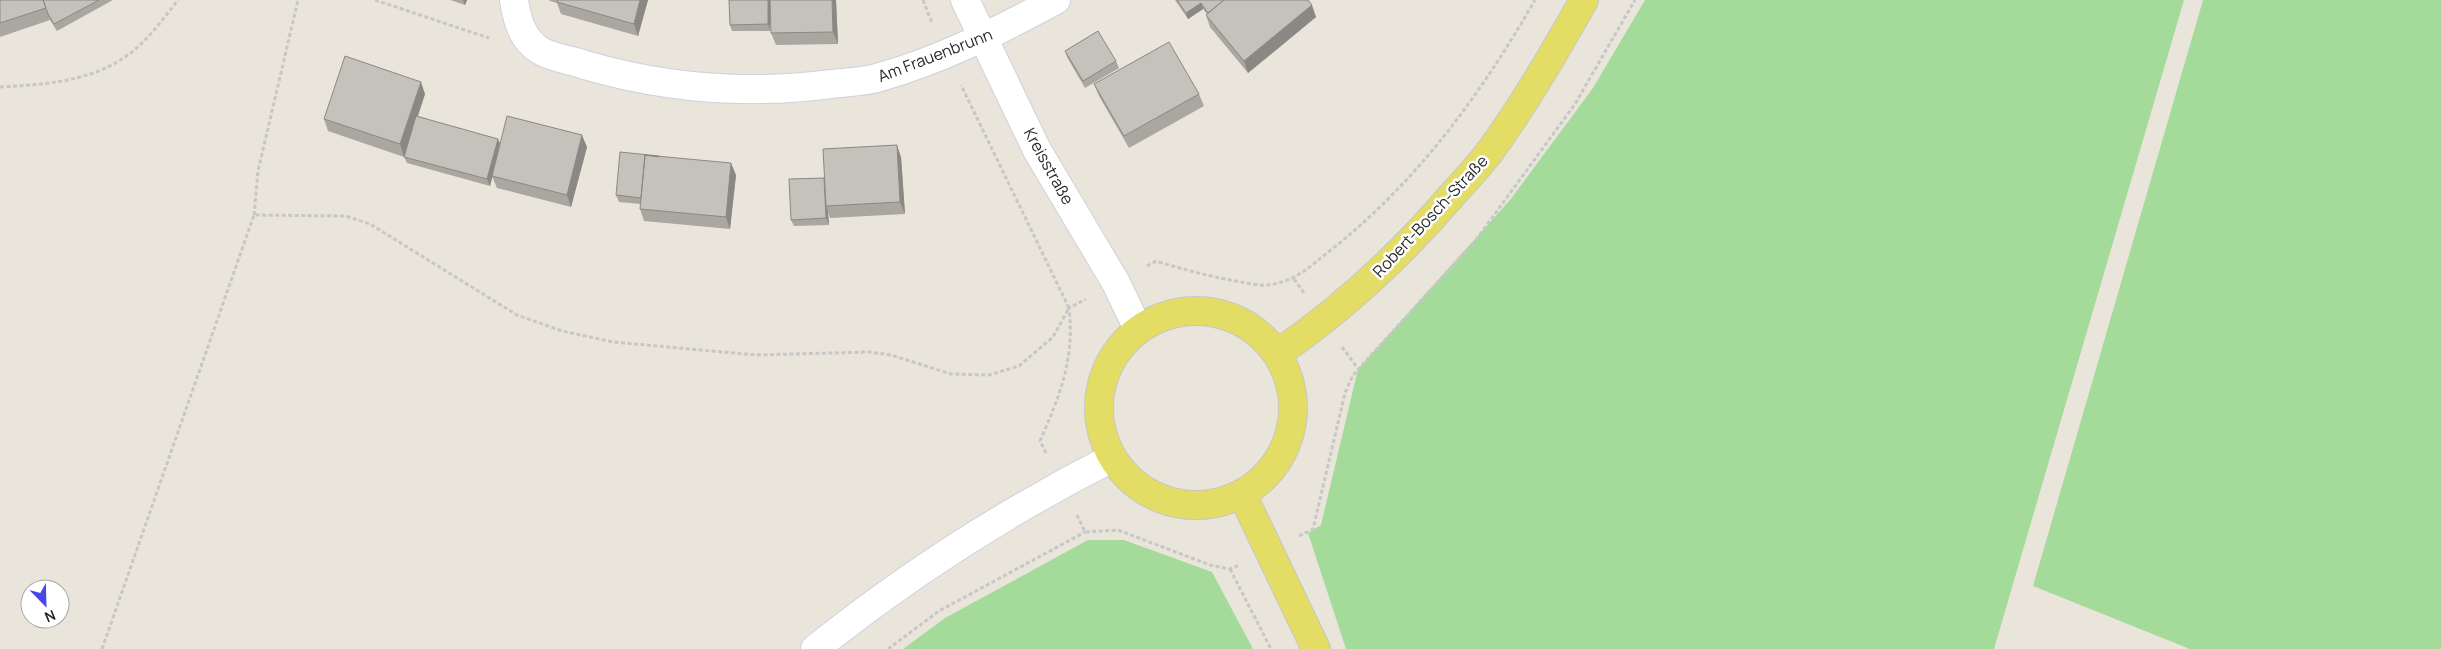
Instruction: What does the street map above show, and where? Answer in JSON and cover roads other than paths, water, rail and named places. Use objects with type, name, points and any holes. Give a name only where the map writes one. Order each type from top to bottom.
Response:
[{"type":"main road","name":"Robert-Bosch-Straße","points":[[1277,354],[1324,322],[1379,274],[1434,217],[1487,155],[1544,70],[1584,0]]},
{"type":"main road","points":[[1197,310],[1228,316],[1256,331],[1277,354],[1289,378],[1294,405],[1291,432],[1280,457],[1264,478],[1242,494],[1214,504],[1184,505],[1156,497],[1131,481],[1112,458],[1101,432],[1098,403],[1104,375],[1118,350],[1138,329],[1166,315],[1197,310]]},
{"type":"main road","points":[[1242,494],[1316,649]]},
{"type":"street","name":"Am Frauenbrunn","points":[[514,0],[516,16],[521,30],[529,41],[542,52],[628,78],[714,90],[785,90],[879,78],[982,39],[1056,0]]},
{"type":"street","name":"Kreisstraße","points":[[965,0],[982,39],[1037,150],[1116,283],[1138,329]]},
{"type":"street","points":[[815,649],[946,555],[1061,484],[1112,458]]}]
